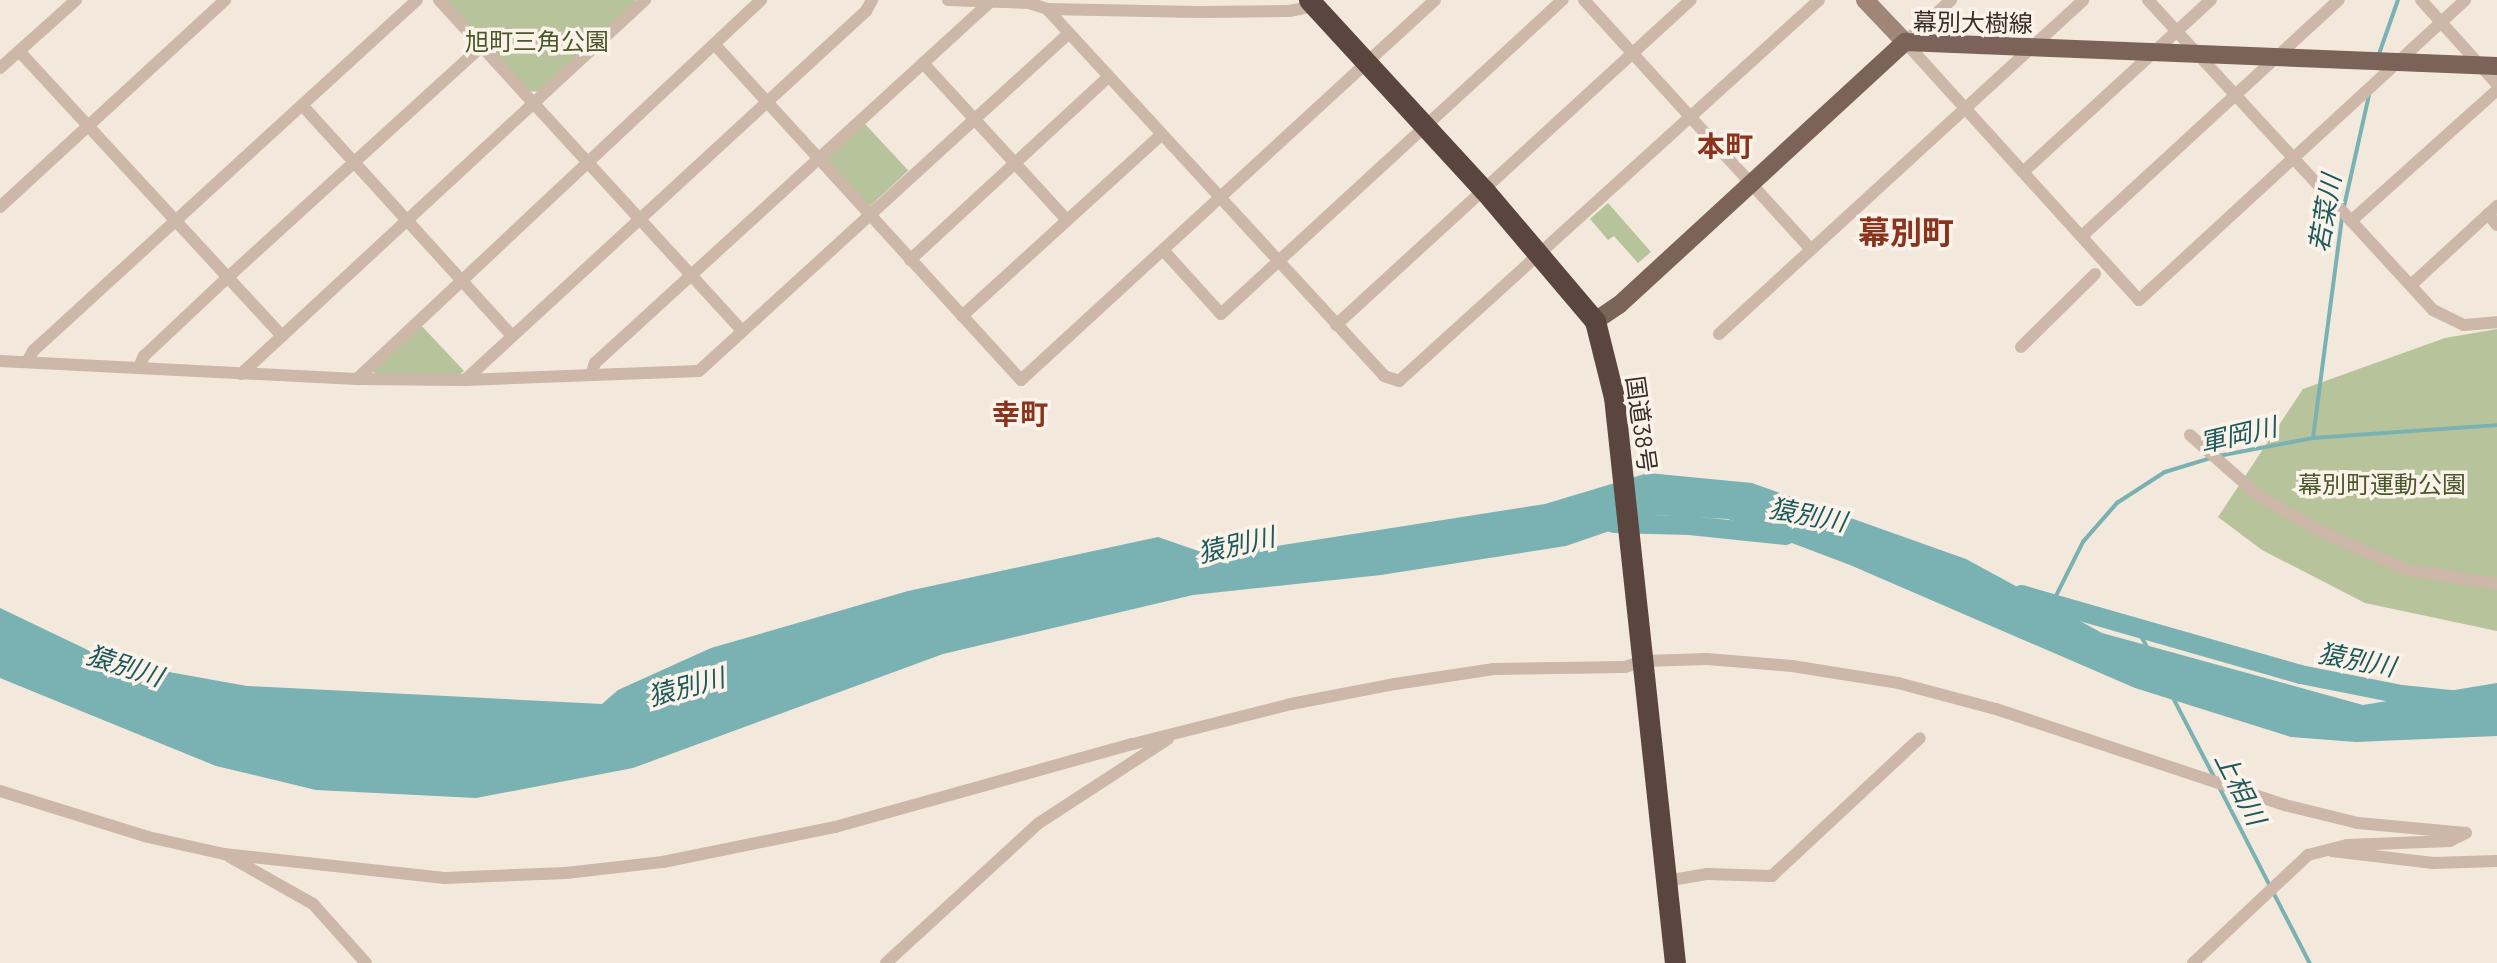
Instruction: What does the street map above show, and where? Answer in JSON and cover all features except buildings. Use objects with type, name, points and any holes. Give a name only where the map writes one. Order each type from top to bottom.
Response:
[{"type":"highway","name":"国道38号","points":[[1312,3],[1542,255],[1595,321],[1614,397],[1675,963]]},
{"type":"main road","points":[[1865,0],[1905,42]]},
{"type":"main road","name":"幕別大樹線","points":[[1595,321],[1619,305],[1905,42],[2489,66]]},
{"type":"street","points":[[0,68],[76,0]]},
{"type":"street","points":[[0,207],[225,0]]},
{"type":"street","points":[[27,362],[175,221],[417,0]]},
{"type":"street","points":[[439,0],[742,331]]},
{"type":"street","points":[[241,374],[535,105],[645,0]]},
{"type":"street","points":[[357,379],[587,162],[716,46],[761,0]]},
{"type":"street","points":[[465,380],[767,104],[866,11],[872,0]]},
{"type":"street","points":[[948,0],[1028,1],[1047,9],[1384,376],[1399,381],[1542,255],[1819,0]]},
{"type":"street","points":[[716,46],[1021,380],[1435,0]]},
{"type":"street","points":[[1163,250],[1221,314],[1563,0]]},
{"type":"street","points":[[1584,0],[1810,247]]},
{"type":"street","points":[[1336,325],[1691,0]]},
{"type":"street","points":[[1951,0],[1905,42],[2139,300],[2465,0]]},
{"type":"street","points":[[1719,334],[1810,247],[2083,0]]},
{"type":"street","points":[[2148,0],[2445,320],[2478,327],[2497,323]]},
{"type":"street","points":[[2023,172],[2211,0]]},
{"type":"street","points":[[2082,236],[2339,0]]},
{"type":"street","points":[[2421,0],[2489,66],[2497,84]]},
{"type":"street","points":[[591,375],[595,363],[990,2]]},
{"type":"street","points":[[1047,9],[1088,4],[1198,12],[1289,11],[1312,3]]},
{"type":"street","points":[[0,361],[357,379],[465,380],[699,371],[1068,34]]},
{"type":"street","points":[[139,367],[144,356],[227,278],[482,46]]},
{"type":"street","points":[[19,51],[282,336]]},
{"type":"street","points":[[923,63],[1067,220]]},
{"type":"street","points":[[910,260],[1108,77]]},
{"type":"street","points":[[2351,221],[2497,90]]},
{"type":"street","points":[[302,105],[512,336]]},
{"type":"street","points":[[962,316],[1161,135]]},
{"type":"street","points":[[2411,285],[2492,210],[2497,225]]},
{"type":"street","points":[[2021,348],[2095,274]]},
{"type":"street","points":[[2190,435],[2260,497],[2328,535],[2407,570],[2497,584]]},
{"type":"street","points":[[0,791],[148,837],[224,854],[445,878],[528,876],[663,862],[890,814],[1291,704],[1494,669],[1625,667],[1643,654],[1780,665],[1898,683],[1996,709],[2285,805],[2358,823],[2466,833],[2450,841],[2321,850],[2308,855],[2193,963]]},
{"type":"street","points":[[886,963],[1039,823],[1177,734]]},
{"type":"street","points":[[1666,881],[1707,874],[1772,876],[1920,738]]},
{"type":"street","points":[[2321,850],[2433,863],[2497,861]]},
{"type":"street","points":[[224,854],[313,904],[366,963]]},
{"type":"green space","name":"旭町三角公園","points":[[445,0],[635,0],[636,5],[540,92],[528,91]]},
{"type":"green space","points":[[864,123],[908,171],[869,207],[825,160]]},
{"type":"green space","points":[[1608,203],[1651,252],[1638,263],[1614,236],[1608,240],[1590,219]]},
{"type":"green space","points":[[419,323],[464,371],[458,376],[375,376],[372,366]]},
{"type":"green space","name":"幕別町運動公園","points":[[2497,329],[2497,631],[2365,603],[2262,550],[2218,517],[2303,389],[2445,338]]},
{"type":"water","points":[[1648,473],[1752,483],[1966,559],[2102,633],[2363,705],[2497,683],[2497,736],[2356,742],[2291,737],[2135,688],[1850,565],[1728,519],[1656,515],[1566,546],[1381,575],[1193,595],[943,654],[633,768],[476,798],[316,790],[216,766],[0,678],[0,608],[113,662],[247,686],[602,704],[618,690],[711,648],[908,591],[1158,537],[1213,556],[1545,504]]},
{"type":"waterway","name":"若菜川","points":[[2378,57],[2398,0]]},
{"type":"waterway","name":"若菜川","points":[[2344,207],[2369,95]]},
{"type":"waterway","name":"若菜川","points":[[2313,438],[2342,218]]},
{"type":"waterway","name":"軍岡川","points":[[2218,456],[2313,438],[2497,425]]},
{"type":"waterway","name":"軍岡川","points":[[2052,604],[2083,542],[2117,503],[2165,472],[2211,458]]},
{"type":"waterway","name":"猿別川","points":[[1613,523],[1689,525],[1785,535]]},
{"type":"waterway","name":"猿別川","points":[[2021,594],[2300,674],[2401,694],[2497,704]]},
{"type":"waterway","name":"上相川","points":[[2138,630],[2149,650]]},
{"type":"waterway","name":"上相川","points":[[2173,697],[2215,778]]},
{"type":"waterway","name":"上相川","points":[[2220,788],[2310,963]]},
{"type":"district","name":"本町","points":[[1725,145]]},
{"type":"district","name":"幕別町","points":[[1906,231]]},
{"type":"district","name":"幸町","points":[[1020,413]]}]
